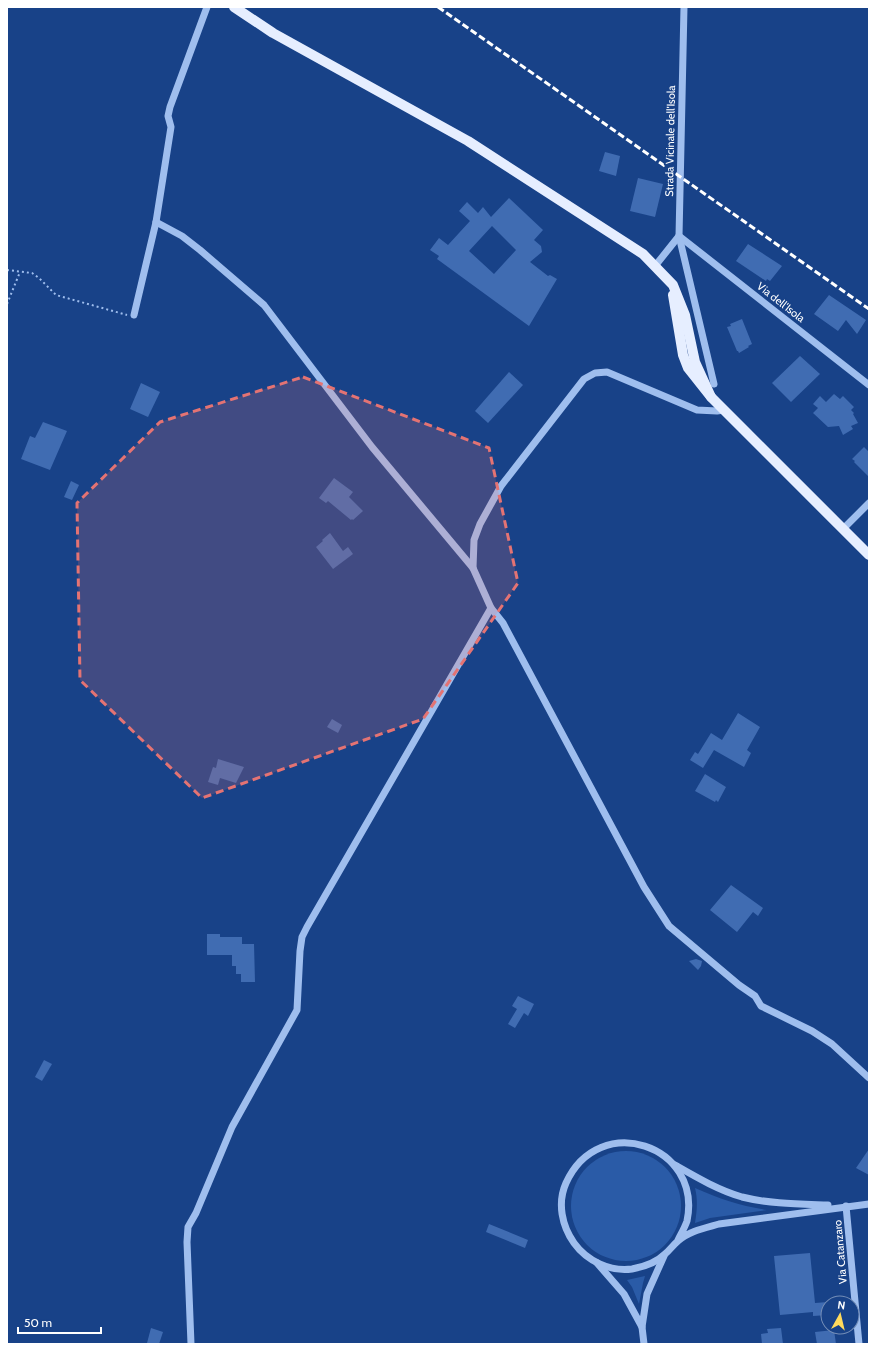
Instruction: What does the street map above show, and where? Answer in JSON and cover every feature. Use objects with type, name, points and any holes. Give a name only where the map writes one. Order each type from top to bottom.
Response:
[{"type":"main road","points":[[234,7],[273,33],[468,141],[644,254],[673,285],[685,315],[695,362],[711,397],[869,555]]},
{"type":"street","points":[[134,316],[156,222],[171,127],[168,116],[170,107],[207,7]]},
{"type":"street","name":"Strada Vicinale dell'Isola","points":[[684,7],[679,236],[714,384]]},
{"type":"street","points":[[156,222],[182,236],[264,305],[372,447],[473,568],[491,608],[503,623],[644,887],[669,926],[739,985],[755,996],[761,1006],[812,1031],[832,1044],[869,1078]]},
{"type":"street","points":[[655,266],[679,236]]},
{"type":"street","name":"Via dell'Isola","points":[[679,236],[869,385]]},
{"type":"street","points":[[473,568],[474,540],[476,534],[501,486],[584,379],[595,373],[607,372],[697,410],[724,410]]},
{"type":"street","points":[[843,529],[869,503]]},
{"type":"street","points":[[191,1344],[187,1242],[188,1227],[196,1213],[232,1127],[296,1010],[302,937],[491,608]]},
{"type":"street","points":[[642,1327],[624,1294],[597,1263],[580,1251],[567,1233],[561,1212],[563,1190],[572,1171],[586,1155],[602,1146],[620,1142],[638,1144],[655,1150],[673,1164],[708,1184],[741,1197],[779,1203],[846,1206]]},
{"type":"street","points":[[644,1344],[642,1327],[647,1294],[664,1256],[678,1240],[686,1222],[688,1201],[684,1181],[673,1164]]},
{"type":"street","points":[[678,1240],[698,1230],[719,1224],[869,1204]]},
{"type":"street","name":"Via Catanzaro","points":[[846,1206],[859,1344]]},
{"type":"street","points":[[597,1263],[614,1268],[632,1269],[649,1264],[664,1256]]},
{"type":"path","points":[[7,270],[32,273],[56,295],[134,316]]},
{"type":"path","points":[[7,304],[20,272]]},
{"type":"highlighted area","points":[[303,377],[489,448],[518,583],[423,719],[202,798],[80,680],[77,503],[160,422]]},
{"type":"shaded area","points":[[626,1151],[647,1155],[657,1160],[665,1167],[672,1175],[677,1185],[681,1206],[677,1227],[672,1237],[665,1245],[657,1252],[647,1257],[626,1261],[605,1257],[595,1252],[587,1245],[580,1237],[575,1227],[571,1206],[575,1185],[580,1175],[587,1167],[595,1160],[605,1155]]},
{"type":"shaded area","points":[[695,1188],[731,1202],[767,1210],[710,1218],[695,1223],[697,1197]]},
{"type":"shaded area","points":[[645,1276],[639,1304],[632,1287],[627,1280]]},
{"type":"building","points":[[605,152],[620,156],[616,176],[599,171]]},
{"type":"building","points":[[638,178],[663,184],[655,217],[630,211]]},
{"type":"building","points":[[509,198],[543,230],[534,240],[541,246],[542,252],[530,262],[548,276],[550,275],[557,279],[529,326],[437,259],[439,256],[430,250],[439,238],[448,245],[470,221],[459,211],[467,202],[478,213],[483,207],[491,217]],"holes":[[[492,226],[516,250],[494,274],[469,251]]]},
{"type":"building","points":[[748,244],[782,266],[770,281],[767,279],[766,281],[736,261]]},
{"type":"building","points":[[829,295],[866,320],[857,334],[846,320],[838,331],[814,314]]},
{"type":"building","points":[[742,319],[752,344],[739,353],[727,327],[731,326],[730,324]]},
{"type":"building","points":[[800,356],[820,374],[791,402],[772,383]]},
{"type":"building","points":[[509,372],[523,385],[488,423],[475,411]]},
{"type":"building","points":[[141,383],[160,392],[148,417],[130,409]]},
{"type":"building","points":[[834,394],[840,399],[843,396],[854,407],[851,410],[854,413],[853,414],[858,423],[851,426],[853,429],[843,435],[839,426],[828,427],[813,413],[818,408],[813,404],[820,396],[826,402]]},
{"type":"building","points":[[43,422],[67,431],[50,470],[21,459],[30,436],[35,438]]},
{"type":"building","points":[[864,447],[869,452],[869,477],[852,459]]},
{"type":"building","points":[[334,478],[353,492],[349,497],[363,511],[353,520],[351,520],[328,501],[326,503],[319,498]]},
{"type":"building","points":[[71,481],[79,485],[72,500],[64,497]]},
{"type":"building","points":[[330,533],[343,551],[348,547],[353,554],[333,569],[316,547]]},
{"type":"building","points":[[738,713],[760,727],[747,750],[751,753],[744,767],[714,750],[703,768],[690,760],[695,752],[698,754],[711,733],[722,740]]},
{"type":"building","points":[[332,719],[342,725],[338,733],[327,727]]},
{"type":"building","points":[[218,759],[244,767],[236,783],[220,778],[218,785],[208,782],[213,767],[216,768]]},
{"type":"building","points":[[705,774],[726,787],[718,802],[716,800],[715,802],[695,791]]},
{"type":"building","points":[[731,885],[763,908],[758,916],[753,912],[737,932],[710,910]]},
{"type":"building","points":[[207,934],[220,934],[220,937],[242,937],[242,944],[254,944],[255,982],[241,982],[241,974],[236,974],[236,966],[232,966],[232,955],[207,955]]},
{"type":"building","points":[[696,959],[702,961],[698,970],[689,961]]},
{"type":"building","points":[[518,996],[534,1004],[528,1016],[524,1013],[515,1028],[508,1024],[517,1009],[512,1006]]},
{"type":"building","points":[[44,1060],[52,1064],[42,1081],[35,1077]]},
{"type":"building","points":[[869,1149],[869,1175],[856,1168]]},
{"type":"building","points":[[489,1224],[528,1240],[525,1248],[486,1232]]},
{"type":"building","points":[[810,1253],[815,1303],[820,1303],[820,1316],[813,1316],[813,1312],[780,1315],[774,1256]]},
{"type":"building","points":[[151,1328],[163,1332],[159,1344],[147,1343]]},
{"type":"building","points":[[781,1328],[783,1344],[762,1344],[761,1334],[768,1333],[767,1329]]},
{"type":"building","points":[[820,1331],[820,1335],[835,1335],[836,1344],[817,1344],[815,1332]]},
{"type":"railway","points":[[438,7],[869,309]]}]
